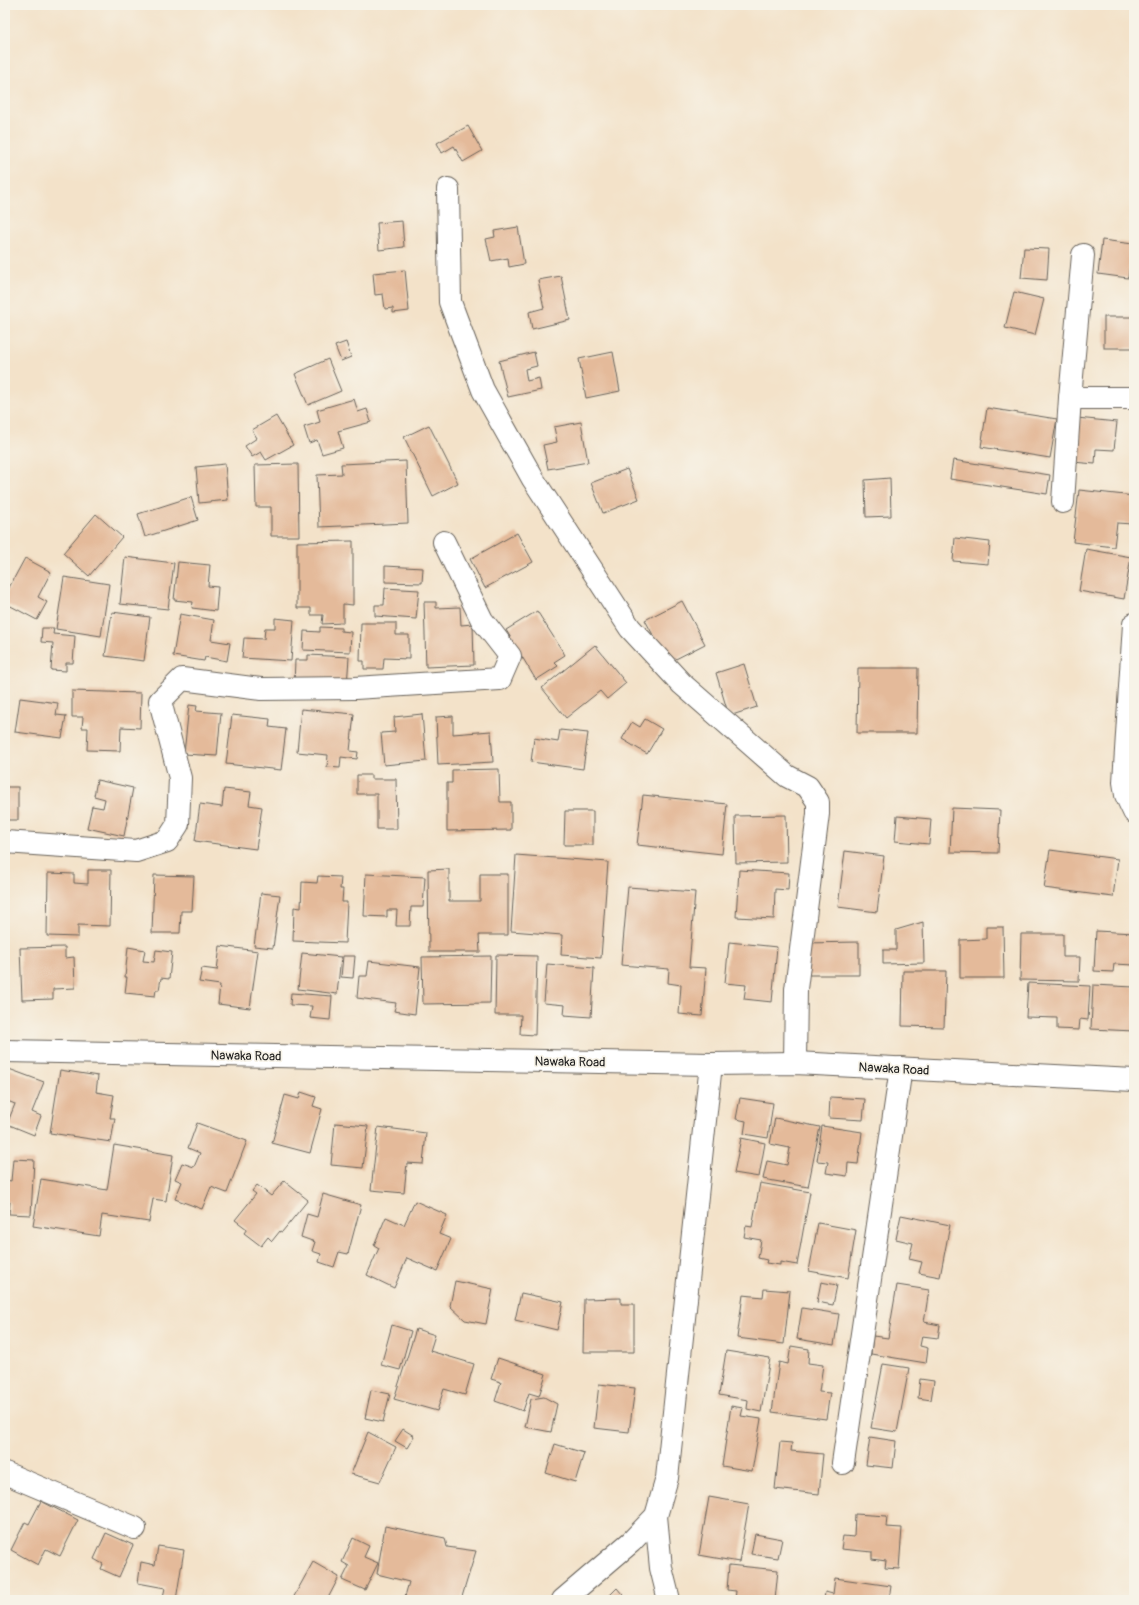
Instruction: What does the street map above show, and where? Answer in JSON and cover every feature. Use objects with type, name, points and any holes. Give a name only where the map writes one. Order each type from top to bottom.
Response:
[{"type":"street","points":[[448,189],[450,302],[483,390],[533,479],[630,628],[682,684],[787,776],[808,787],[818,802],[818,814],[796,989],[795,1063]]},
{"type":"street","points":[[1063,502],[1070,398],[1084,256]]},
{"type":"street","points":[[1070,398],[1134,398]]},
{"type":"street","points":[[5,842],[136,851],[167,841],[178,824],[180,778],[160,701],[182,679],[261,690],[355,688],[500,679],[510,656],[482,620],[444,542]]},
{"type":"street","points":[[1134,624],[1124,782],[1126,795],[1134,812]]},
{"type":"street","name":"Nawaka Road","points":[[5,1050],[711,1064],[795,1063],[1134,1080]]},
{"type":"street","points":[[668,1600],[661,1568],[656,1516],[667,1478],[711,1064]]},
{"type":"street","points":[[843,1463],[901,1068]]},
{"type":"street","points":[[5,1473],[135,1528]]},
{"type":"street","points":[[563,1600],[631,1542],[656,1516]]},
{"type":"building","points":[[468,126],[482,151],[463,162],[454,146],[442,153],[437,143]]},
{"type":"building","points":[[402,221],[404,247],[379,250],[377,223]]},
{"type":"building","points":[[518,227],[524,264],[509,267],[508,258],[491,261],[486,239],[495,237],[494,231]]},
{"type":"building","points":[[1102,240],[1133,244],[1128,278],[1098,274]]},
{"type":"building","points":[[1024,248],[1049,249],[1047,280],[1021,278]]},
{"type":"building","points":[[405,270],[409,311],[393,313],[393,308],[385,309],[383,294],[375,295],[373,273]]},
{"type":"building","points":[[561,276],[570,320],[532,329],[529,312],[544,308],[538,280]]},
{"type":"building","points":[[1014,292],[1044,299],[1035,335],[1005,328]]},
{"type":"building","points":[[1104,317],[1134,317],[1134,348],[1104,348]]},
{"type":"building","points":[[346,342],[351,357],[341,361],[335,346]]},
{"type":"building","points":[[534,352],[537,366],[525,369],[527,381],[539,378],[541,390],[508,397],[499,361]]},
{"type":"building","points":[[613,352],[620,391],[586,398],[579,359]]},
{"type":"building","points":[[328,359],[341,391],[308,405],[295,374]]},
{"type":"building","points":[[354,399],[358,412],[367,409],[371,422],[338,431],[343,448],[322,454],[317,440],[309,443],[304,427],[320,422],[317,410]]},
{"type":"building","points":[[987,408],[1057,419],[1050,458],[981,447]]},
{"type":"building","points":[[276,416],[293,445],[266,460],[261,452],[252,457],[245,446],[257,438],[252,430]]},
{"type":"building","points":[[1077,418],[1117,422],[1114,450],[1096,449],[1095,464],[1073,462]]},
{"type":"building","points":[[581,422],[588,462],[548,469],[543,445],[557,442],[554,427]]},
{"type":"building","points":[[429,425],[458,483],[433,496],[404,437]]},
{"type":"building","points":[[953,460],[1050,475],[1047,494],[950,479]]},
{"type":"building","points":[[406,461],[408,523],[319,527],[317,475],[342,474],[341,464]]},
{"type":"building","points":[[225,464],[228,500],[199,503],[196,467]]},
{"type":"building","points":[[298,464],[299,536],[271,536],[271,507],[256,507],[255,465]]},
{"type":"building","points":[[627,469],[639,499],[603,513],[591,483]]},
{"type":"building","points":[[890,478],[891,516],[866,517],[865,480]]},
{"type":"building","points":[[1079,490],[1134,496],[1132,524],[1117,523],[1114,547],[1073,542]]},
{"type":"building","points":[[191,497],[198,520],[145,537],[138,514]]},
{"type":"building","points":[[96,514],[122,537],[89,576],[63,553]]},
{"type":"building","points":[[517,533],[533,562],[485,588],[470,559]]},
{"type":"building","points":[[955,538],[990,542],[988,564],[953,561]]},
{"type":"building","points":[[353,541],[353,605],[343,604],[343,623],[322,624],[323,615],[311,615],[311,608],[297,608],[297,542]]},
{"type":"building","points":[[1086,549],[1131,557],[1124,599],[1079,591]]},
{"type":"building","points":[[125,557],[174,563],[168,609],[120,604]]},
{"type":"building","points":[[25,558],[51,572],[38,597],[47,602],[37,620],[5,603],[5,595]]},
{"type":"building","points":[[178,562],[210,565],[208,586],[218,587],[216,611],[192,608],[193,602],[174,600]]},
{"type":"building","points":[[385,566],[423,568],[422,583],[385,582]]},
{"type":"building","points":[[64,577],[109,584],[101,636],[56,629]]},
{"type":"building","points":[[385,588],[419,590],[416,619],[375,616],[375,605],[384,605]]},
{"type":"building","points":[[682,601],[705,644],[668,663],[645,620]]},
{"type":"building","points":[[424,602],[436,602],[436,608],[460,607],[461,625],[473,624],[474,665],[426,667]]},
{"type":"building","points":[[537,611],[565,655],[554,662],[558,666],[536,680],[506,630]]},
{"type":"building","points":[[112,612],[150,617],[144,661],[105,656]]},
{"type":"building","points":[[180,614],[214,620],[211,640],[230,643],[227,661],[205,657],[204,661],[173,656]]},
{"type":"building","points":[[275,618],[294,620],[291,661],[242,658],[244,638],[264,639],[265,628],[275,628]]},
{"type":"building","points":[[361,623],[396,623],[396,635],[409,635],[409,659],[384,658],[383,669],[364,669],[364,661],[360,661]]},
{"type":"building","points":[[320,627],[341,628],[341,631],[351,632],[350,652],[303,650],[304,631],[320,632]]},
{"type":"building","points":[[42,628],[54,628],[53,634],[75,636],[73,663],[66,663],[66,671],[51,670],[53,643],[41,642]]},
{"type":"building","points":[[595,645],[626,683],[607,699],[600,691],[566,718],[542,688]]},
{"type":"building","points":[[308,655],[349,657],[347,686],[294,684],[295,660],[308,660]]},
{"type":"building","points":[[744,664],[757,707],[729,716],[716,673]]},
{"type":"building","points":[[858,668],[918,668],[917,733],[857,733]]},
{"type":"building","points":[[72,691],[141,693],[140,728],[121,727],[120,751],[87,750],[88,728],[82,728],[83,717],[72,717]]},
{"type":"building","points":[[20,698],[58,703],[56,715],[66,716],[62,738],[15,732]]},
{"type":"building","points":[[189,705],[197,706],[196,711],[221,713],[217,756],[184,754]]},
{"type":"building","points":[[301,709],[354,714],[350,751],[358,752],[357,759],[341,757],[340,768],[327,767],[328,755],[297,752]]},
{"type":"building","points":[[422,714],[426,761],[384,765],[381,733],[395,732],[394,717]]},
{"type":"building","points":[[232,715],[270,719],[269,727],[286,729],[281,770],[226,764]]},
{"type":"building","points":[[453,716],[453,734],[491,731],[493,762],[438,765],[436,717]]},
{"type":"building","points":[[645,719],[662,729],[647,754],[622,739],[632,722],[640,727]]},
{"type":"building","points":[[560,730],[588,733],[583,769],[531,762],[534,738],[558,742]]},
{"type":"building","points":[[499,769],[500,802],[511,802],[511,830],[447,831],[447,783],[452,783],[452,770]]},
{"type":"building","points":[[357,775],[371,775],[371,779],[396,779],[397,829],[377,829],[377,794],[357,794]]},
{"type":"building","points":[[97,780],[133,788],[124,836],[87,828],[92,806],[103,808],[105,799],[94,796]]},
{"type":"building","points":[[5,787],[18,787],[18,820],[5,820]]},
{"type":"building","points":[[224,789],[251,792],[249,805],[262,807],[256,849],[195,841],[200,804],[222,807]]},
{"type":"building","points":[[643,795],[727,804],[722,854],[637,845]]},
{"type":"building","points":[[952,808],[1000,810],[998,853],[950,852]]},
{"type":"building","points":[[565,811],[593,811],[593,845],[564,845]]},
{"type":"building","points":[[786,815],[787,862],[736,863],[735,816]]},
{"type":"building","points":[[897,816],[931,819],[929,844],[895,841]]},
{"type":"building","points":[[1050,850],[1118,859],[1113,897],[1044,888]]},
{"type":"building","points":[[845,851],[884,856],[877,912],[838,907]]},
{"type":"building","points":[[516,855],[608,862],[601,958],[561,955],[562,935],[511,931]]},
{"type":"building","points":[[449,869],[449,901],[480,901],[480,874],[508,874],[508,935],[479,935],[480,952],[429,952],[428,870]]},
{"type":"building","points":[[88,870],[111,870],[110,926],[78,925],[78,937],[47,936],[48,873],[74,874],[74,883],[88,884]]},
{"type":"building","points":[[739,870],[789,873],[788,890],[775,889],[774,919],[736,917]]},
{"type":"building","points":[[366,874],[425,877],[423,907],[411,907],[410,926],[396,926],[397,910],[387,910],[387,917],[364,916]]},
{"type":"building","points":[[154,875],[194,876],[192,911],[181,911],[180,933],[152,933]]},
{"type":"building","points":[[318,876],[341,877],[340,889],[343,889],[342,902],[347,902],[345,943],[293,941],[294,907],[301,908],[302,882],[317,883]]},
{"type":"building","points":[[628,887],[695,892],[689,967],[706,968],[702,1016],[679,1014],[681,985],[668,983],[669,969],[621,965]]},
{"type":"building","points":[[261,893],[280,895],[273,948],[254,946]]},
{"type":"building","points":[[923,922],[924,963],[883,964],[883,950],[896,950],[896,930]]},
{"type":"building","points":[[986,927],[1003,927],[1004,978],[960,978],[960,940],[986,939]]},
{"type":"building","points":[[1096,931],[1134,933],[1134,965],[1114,964],[1113,972],[1094,971]]},
{"type":"building","points":[[1021,934],[1063,934],[1063,957],[1080,957],[1079,981],[1020,980]]},
{"type":"building","points":[[729,942],[777,947],[772,1002],[744,999],[746,985],[725,983]]},
{"type":"building","points":[[859,942],[859,975],[804,975],[804,943]]},
{"type":"building","points":[[220,946],[258,951],[250,1008],[218,1004],[220,985],[199,982],[202,968],[217,970]]},
{"type":"building","points":[[65,947],[65,958],[74,957],[75,988],[53,989],[53,999],[22,1000],[20,948]]},
{"type":"building","points":[[128,947],[145,950],[143,961],[154,962],[156,950],[172,952],[169,979],[161,978],[159,990],[156,990],[155,996],[125,993]]},
{"type":"building","points":[[302,953],[341,957],[337,994],[298,989]]},
{"type":"building","points":[[496,955],[537,956],[535,1035],[520,1034],[521,1015],[495,1015]]},
{"type":"building","points":[[343,956],[355,956],[353,978],[341,977]]},
{"type":"building","points":[[491,956],[490,1003],[423,1004],[422,957]]},
{"type":"building","points":[[369,961],[420,967],[415,1014],[394,1011],[396,1003],[357,998],[359,976],[367,976]]},
{"type":"building","points":[[547,964],[594,968],[591,1017],[564,1015],[565,1005],[544,1003]]},
{"type":"building","points":[[903,971],[946,971],[944,1027],[902,1026]]},
{"type":"building","points":[[1028,983],[1090,986],[1088,1020],[1080,1019],[1079,1030],[1057,1029],[1057,1018],[1026,1017]]},
{"type":"building","points":[[1093,985],[1134,987],[1134,1031],[1091,1029]]},
{"type":"building","points":[[291,993],[332,996],[330,1020],[310,1018],[312,1006],[290,1005]]},
{"type":"building","points":[[9,1069],[44,1082],[32,1112],[41,1116],[34,1135],[7,1124],[15,1104],[5,1100],[5,1080]]},
{"type":"building","points":[[60,1070],[98,1076],[96,1092],[114,1095],[110,1118],[115,1118],[111,1142],[50,1133]]},
{"type":"building","points":[[301,1092],[316,1097],[313,1106],[322,1109],[310,1153],[272,1143],[285,1095],[299,1099]]},
{"type":"building","points":[[830,1097],[865,1099],[863,1120],[829,1118]]},
{"type":"building","points":[[740,1098],[773,1103],[768,1138],[744,1134],[746,1121],[736,1119]]},
{"type":"building","points":[[775,1118],[820,1127],[808,1187],[763,1179],[767,1161],[787,1165],[790,1148],[770,1144]]},
{"type":"building","points":[[197,1123],[247,1141],[227,1193],[211,1187],[202,1209],[175,1199],[182,1182],[175,1179],[182,1163],[194,1167],[200,1153],[188,1148]]},
{"type":"building","points":[[335,1123],[368,1126],[363,1168],[331,1165]]},
{"type":"building","points":[[822,1126],[862,1132],[858,1164],[848,1163],[847,1176],[826,1173],[828,1162],[817,1161]]},
{"type":"building","points":[[378,1127],[426,1133],[423,1164],[407,1163],[404,1193],[371,1190]]},
{"type":"building","points":[[741,1138],[765,1143],[759,1177],[734,1173]]},
{"type":"building","points":[[114,1145],[173,1155],[166,1201],[153,1199],[149,1222],[102,1215],[99,1236],[33,1226],[41,1179],[107,1190]]},
{"type":"building","points":[[13,1159],[34,1160],[31,1215],[9,1214],[10,1202],[5,1201],[5,1180],[11,1181]]},
{"type":"building","points":[[284,1181],[308,1200],[282,1232],[280,1231],[272,1241],[268,1237],[261,1246],[244,1233],[247,1229],[235,1220],[256,1194],[252,1191],[257,1185],[271,1196]]},
{"type":"building","points":[[760,1183],[810,1192],[797,1265],[780,1262],[780,1265],[766,1263],[767,1260],[758,1258],[761,1240],[744,1237],[746,1226],[752,1227]]},
{"type":"building","points":[[323,1194],[361,1205],[348,1254],[339,1252],[334,1267],[319,1262],[321,1254],[312,1251],[315,1242],[301,1237],[307,1214],[317,1217]]},
{"type":"building","points":[[415,1201],[447,1215],[439,1234],[451,1239],[437,1271],[407,1258],[394,1288],[367,1275],[379,1248],[374,1245],[386,1217],[404,1225]]},
{"type":"building","points":[[901,1215],[950,1225],[940,1277],[919,1273],[922,1262],[909,1259],[913,1243],[896,1239]]},
{"type":"building","points":[[818,1223],[856,1230],[848,1278],[809,1271]]},
{"type":"building","points":[[455,1281],[493,1289],[486,1324],[465,1320],[450,1306]]},
{"type":"building","points":[[821,1282],[837,1285],[833,1305],[817,1302]]},
{"type":"building","points":[[897,1285],[929,1290],[924,1322],[940,1325],[938,1338],[922,1336],[920,1346],[928,1348],[926,1363],[871,1354],[873,1336],[888,1338]]},
{"type":"building","points":[[764,1289],[790,1291],[784,1344],[737,1338],[743,1295],[763,1297]]},
{"type":"building","points":[[521,1293],[563,1302],[557,1330],[515,1320]]},
{"type":"building","points":[[621,1298],[621,1304],[634,1304],[634,1352],[583,1352],[584,1299]]},
{"type":"building","points":[[802,1308],[839,1314],[834,1345],[797,1339]]},
{"type":"building","points":[[392,1325],[411,1331],[400,1370],[381,1365]]},
{"type":"building","points":[[416,1329],[435,1335],[430,1351],[474,1364],[465,1395],[444,1389],[437,1411],[394,1399]]},
{"type":"building","points":[[791,1346],[809,1349],[808,1363],[823,1365],[819,1392],[830,1393],[826,1419],[772,1412],[779,1362],[788,1364]]},
{"type":"building","points":[[726,1351],[770,1358],[761,1412],[747,1409],[748,1400],[719,1395]]},
{"type":"building","points":[[498,1358],[546,1374],[539,1396],[529,1393],[523,1411],[495,1401],[501,1382],[491,1379]]},
{"type":"building","points":[[883,1364],[909,1368],[897,1432],[871,1428]]},
{"type":"building","points":[[920,1379],[934,1381],[931,1400],[918,1398]]},
{"type":"building","points":[[599,1384],[635,1388],[629,1432],[594,1428]]},
{"type":"building","points":[[371,1390],[390,1394],[383,1422],[365,1418]]},
{"type":"building","points":[[544,1397],[557,1404],[551,1432],[525,1427],[531,1399]]},
{"type":"building","points":[[731,1406],[743,1408],[741,1416],[761,1419],[752,1471],[722,1466]]},
{"type":"building","points":[[403,1429],[414,1436],[407,1448],[395,1441]]},
{"type":"building","points":[[368,1432],[396,1447],[380,1482],[351,1474]]},
{"type":"building","points":[[870,1437],[896,1441],[893,1468],[866,1465]]},
{"type":"building","points":[[780,1442],[792,1443],[791,1451],[823,1454],[819,1494],[775,1489]]},
{"type":"building","points":[[555,1444],[584,1453],[575,1482],[546,1473]]},
{"type":"building","points":[[5,1486],[9,1487],[6,1502],[5,1501]]},
{"type":"building","points":[[709,1497],[749,1504],[739,1562],[699,1555]]},
{"type":"building","points":[[41,1501],[78,1520],[60,1556],[46,1549],[38,1565],[11,1550],[25,1522],[29,1524]]},
{"type":"building","points":[[855,1514],[887,1516],[886,1527],[902,1528],[899,1569],[885,1568],[886,1561],[872,1559],[872,1552],[841,1549],[843,1536],[854,1537]]},
{"type":"building","points":[[385,1526],[445,1538],[447,1547],[476,1551],[461,1600],[404,1600],[409,1582],[377,1574]]},
{"type":"building","points":[[106,1533],[133,1545],[119,1577],[101,1569],[103,1564],[94,1559]]},
{"type":"building","points":[[755,1534],[782,1539],[778,1558],[751,1554]]},
{"type":"building","points":[[353,1538],[369,1546],[364,1557],[378,1563],[365,1590],[342,1580],[349,1566],[342,1562]]},
{"type":"building","points":[[158,1546],[184,1550],[176,1600],[163,1597],[165,1588],[138,1583],[141,1562],[155,1565]]},
{"type":"building","points":[[313,1562],[339,1577],[327,1600],[292,1600]]},
{"type":"building","points":[[729,1565],[778,1570],[775,1600],[735,1600],[736,1591],[727,1590]]},
{"type":"building","points":[[835,1578],[891,1586],[889,1600],[824,1600],[825,1592],[833,1594]]},
{"type":"building","points":[[617,1588],[627,1600],[605,1600]]}]
